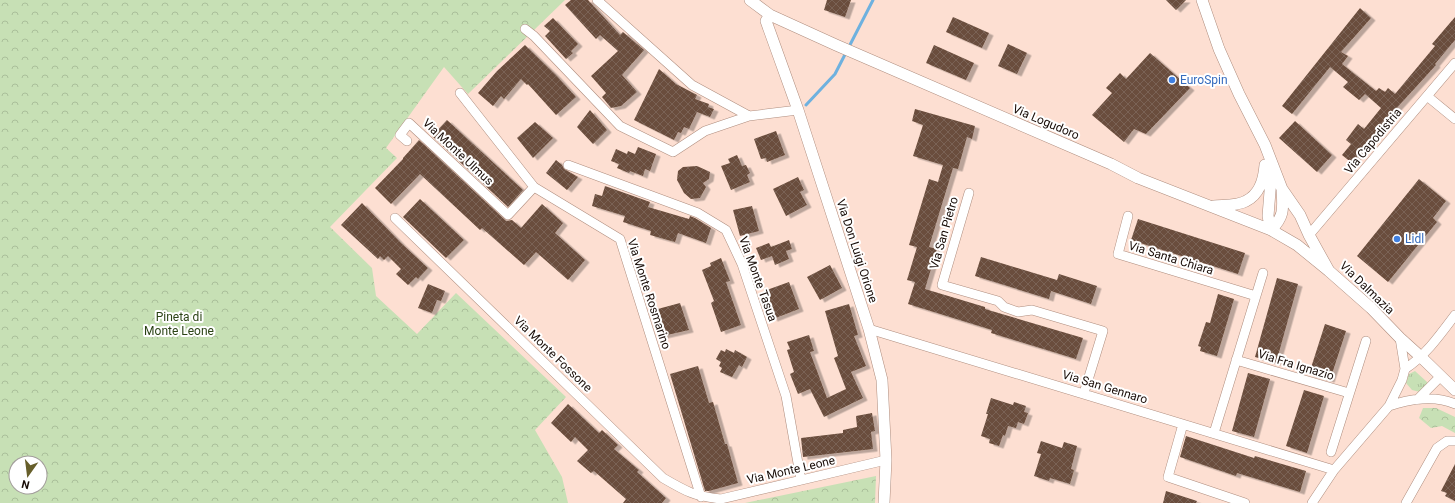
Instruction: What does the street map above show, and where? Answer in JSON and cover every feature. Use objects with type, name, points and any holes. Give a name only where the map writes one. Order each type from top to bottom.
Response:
[{"type":"street","points":[[597,0],[692,85],[749,116]]},
{"type":"street","name":"Via Logudoro","points":[[750,0],[770,15],[836,45],[1098,159],[1138,178],[1271,230],[1297,245],[1329,271]]},
{"type":"street","name":"Via Dalmazia","points":[[1202,0],[1219,49],[1239,94],[1265,145],[1282,189],[1300,215],[1309,235],[1329,271],[1371,308],[1400,338],[1455,390]]},
{"type":"street","name":"Via Don Luigi Orione","points":[[770,15],[766,20],[798,110],[869,329],[882,380],[886,460],[884,503]]},
{"type":"street","points":[[525,28],[620,126],[673,152],[705,131],[749,116],[798,110]]},
{"type":"street","name":"Via Capodistria","points":[[1309,235],[1455,63]]},
{"type":"street","name":"Via Monte Rosmarino","points":[[460,93],[534,187],[620,239],[701,497]]},
{"type":"street","points":[[1426,96],[1455,119]]},
{"type":"street","name":"Via Monte Ulmus","points":[[407,141],[400,135],[409,123],[508,215],[534,187]]},
{"type":"street","name":"Via Dalmazia","points":[[1212,207],[1246,202],[1254,195],[1264,177],[1265,145]]},
{"type":"street","name":"Via Dalmazia","points":[[1265,163],[1271,179],[1268,216],[1271,230]]},
{"type":"street","name":"Via Monte Tasua","points":[[568,165],[698,213],[726,230],[742,264],[786,396],[801,480]]},
{"type":"street","name":"Via Dalmazia","points":[[1271,230],[1279,222],[1282,215],[1282,189]]},
{"type":"street","name":"Via San Pietro","points":[[968,193],[942,285],[998,301],[1004,307],[1018,312],[1032,310],[1103,331],[1084,394]]},
{"type":"street","name":"Via Santa Chiara","points":[[1128,216],[1118,254],[1256,296]]},
{"type":"street","name":"Via Monte Fossone","points":[[395,218],[663,478],[687,492],[701,497]]},
{"type":"street","points":[[1214,433],[1264,273]]},
{"type":"street","points":[[1405,369],[1430,348],[1455,315]]},
{"type":"street","name":"Via San Gennaro","points":[[869,329],[1334,470]]},
{"type":"street","points":[[1312,503],[1334,470],[1389,406],[1402,380],[1405,369],[1400,338]]},
{"type":"street","points":[[1331,452],[1366,340]]},
{"type":"street","name":"Via Fra Ignazio","points":[[1236,360],[1349,393]]},
{"type":"street","points":[[1417,400],[1441,376]]},
{"type":"street","points":[[1389,406],[1404,401],[1438,399],[1446,400],[1455,404]]},
{"type":"street","points":[[1183,424],[1168,478],[1245,503]]},
{"type":"street","points":[[1406,503],[1437,448],[1447,441],[1455,441]]},
{"type":"street","name":"Via Monte Leone","points":[[701,497],[722,499],[886,460]]},
{"type":"green space","name":"Pineta di Monte Leone","points":[[0,0],[565,0],[468,94],[444,67],[386,148],[397,158],[330,227],[372,268],[376,296],[417,334],[456,293],[566,397],[535,430],[562,477],[568,503],[0,503]]},
{"type":"green space","points":[[1415,371],[1427,382],[1427,385],[1420,392],[1412,390],[1406,383],[1409,374]]},
{"type":"green space","points":[[1423,408],[1436,408],[1455,417],[1455,433],[1442,426],[1431,428],[1419,418]]},
{"type":"green space","points":[[876,476],[875,503],[745,503]]},
{"type":"building","points":[[571,0],[588,0],[620,35],[623,32],[644,50],[622,75],[637,92],[621,106],[611,108],[602,97],[606,93],[591,76],[618,51],[600,35],[596,39],[565,5]]},
{"type":"building","points":[[827,0],[851,0],[845,17],[824,10]]},
{"type":"building","points":[[1166,0],[1186,0],[1176,10]]},
{"type":"building","points":[[1360,8],[1371,18],[1341,52],[1348,56],[1342,64],[1376,91],[1379,88],[1385,92],[1388,88],[1395,94],[1435,46],[1432,44],[1455,17],[1455,40],[1435,64],[1436,65],[1385,121],[1352,163],[1342,155],[1351,144],[1346,140],[1358,124],[1364,129],[1381,108],[1365,94],[1359,100],[1343,87],[1348,82],[1330,67],[1292,114],[1282,106]]},
{"type":"building","points":[[953,17],[989,33],[982,48],[946,32]]},
{"type":"building","points":[[553,18],[578,44],[571,51],[573,53],[566,59],[545,36],[550,31],[544,26]]},
{"type":"building","points":[[1008,44],[1027,53],[1017,74],[998,66]]},
{"type":"building","points":[[525,45],[576,97],[556,115],[528,84],[527,85],[521,79],[504,99],[501,96],[493,106],[478,93],[497,71]]},
{"type":"building","points":[[934,45],[974,63],[966,80],[926,63]]},
{"type":"building","points":[[1150,53],[1190,88],[1146,134],[1134,129],[1124,142],[1092,115],[1112,93],[1106,88],[1120,73],[1126,79]]},
{"type":"building","points":[[659,69],[676,84],[697,95],[695,99],[709,104],[708,107],[714,109],[710,117],[697,112],[689,129],[684,127],[681,133],[678,132],[674,140],[634,120]]},
{"type":"building","points":[[915,109],[975,126],[972,139],[967,137],[958,169],[953,168],[929,247],[937,249],[925,289],[985,307],[985,309],[1083,338],[1076,359],[991,333],[992,330],[908,304],[915,282],[907,280],[917,247],[909,245],[929,179],[938,182],[943,165],[913,156],[923,125],[912,121]]},
{"type":"building","points":[[590,110],[607,130],[593,144],[577,127]]},
{"type":"building","points":[[447,120],[523,190],[508,207],[432,136]]},
{"type":"building","points":[[1295,121],[1332,155],[1317,172],[1279,138]]},
{"type":"building","points":[[535,122],[553,138],[533,158],[517,138]]},
{"type":"building","points":[[776,131],[785,155],[767,162],[766,158],[761,159],[754,139]]},
{"type":"building","points":[[419,140],[506,221],[512,220],[521,228],[542,204],[563,223],[555,233],[585,260],[568,280],[536,252],[524,265],[482,228],[480,230],[420,174],[391,204],[375,188]]},
{"type":"building","points":[[638,147],[656,154],[650,171],[645,169],[643,176],[630,171],[629,173],[617,168],[619,164],[611,161],[616,149],[627,154],[628,151],[635,154]]},
{"type":"building","points":[[737,155],[742,166],[746,165],[750,173],[747,175],[750,182],[731,190],[721,166],[730,163],[728,159]]},
{"type":"building","points":[[556,160],[564,169],[578,177],[567,190],[546,173]]},
{"type":"building","points":[[697,166],[710,172],[709,179],[703,183],[706,187],[700,198],[691,199],[684,193],[677,180],[678,171],[683,167]]},
{"type":"building","points":[[798,177],[804,190],[800,192],[807,205],[786,216],[773,189]]},
{"type":"building","name":"Lidl","points":[[1419,179],[1446,201],[1433,218],[1437,222],[1388,282],[1357,256]]},
{"type":"building","points":[[605,186],[650,202],[648,207],[689,219],[690,216],[695,218],[711,228],[706,243],[678,233],[675,242],[650,235],[651,231],[623,222],[625,216],[592,206],[595,194],[602,196]]},
{"type":"building","points":[[420,199],[464,240],[446,258],[403,217]]},
{"type":"building","points":[[362,203],[428,268],[418,279],[416,277],[408,285],[396,274],[401,269],[388,256],[384,260],[380,256],[378,259],[341,225]]},
{"type":"building","points":[[752,206],[759,231],[740,236],[733,210]]},
{"type":"building","points":[[1138,219],[1245,253],[1238,274],[1131,240]]},
{"type":"building","points":[[789,240],[792,249],[786,251],[789,259],[775,265],[772,256],[761,260],[756,248],[769,243],[771,247]]},
{"type":"building","points":[[981,257],[1057,280],[1059,274],[1097,286],[1091,304],[1051,291],[1049,299],[975,276]]},
{"type":"building","points":[[721,258],[730,281],[726,282],[741,325],[721,332],[711,303],[714,301],[702,270],[711,266],[710,263]]},
{"type":"building","points":[[830,265],[842,288],[820,300],[807,277]]},
{"type":"building","points":[[1277,278],[1298,284],[1276,363],[1255,357]]},
{"type":"building","points":[[789,282],[799,309],[773,319],[764,291]]},
{"type":"building","points":[[428,284],[445,291],[441,301],[437,300],[432,313],[418,308]]},
{"type":"building","points":[[1218,294],[1234,299],[1217,356],[1200,351],[1201,347],[1198,346],[1206,322],[1210,323]]},
{"type":"building","points":[[680,303],[689,330],[663,336],[654,310]]},
{"type":"building","points":[[849,304],[858,335],[854,336],[866,366],[851,372],[863,398],[824,417],[810,389],[798,394],[790,374],[794,372],[787,350],[790,349],[787,342],[809,335],[814,351],[810,352],[827,398],[846,389],[834,358],[838,356],[825,311]]},
{"type":"building","points":[[1325,324],[1346,331],[1330,380],[1309,374]]},
{"type":"building","points":[[726,349],[734,353],[735,350],[747,357],[742,367],[739,365],[732,377],[720,372],[722,368],[719,366],[721,362],[716,359],[721,350],[725,352]]},
{"type":"building","points":[[698,366],[709,403],[713,402],[738,483],[709,491],[705,491],[670,374]]},
{"type":"building","points":[[1248,373],[1270,379],[1254,437],[1232,431]]},
{"type":"building","points":[[1304,390],[1324,396],[1307,453],[1286,446]]},
{"type":"building","points":[[991,398],[1013,405],[1014,402],[1026,406],[1024,412],[1028,413],[1024,424],[1018,422],[1016,428],[1008,426],[1005,436],[1003,435],[999,446],[989,443],[990,439],[981,436]]},
{"type":"building","points":[[568,404],[599,433],[602,430],[618,445],[614,449],[639,470],[637,472],[666,498],[662,503],[623,503],[626,499],[594,471],[591,473],[577,461],[588,450],[575,437],[571,442],[551,423]]},
{"type":"building","points":[[872,413],[875,431],[871,432],[873,449],[803,457],[801,438],[843,433],[843,430],[857,427],[856,416]]},
{"type":"building","points":[[1186,436],[1254,458],[1255,456],[1306,471],[1300,492],[1237,473],[1236,476],[1180,457]]},
{"type":"building","points":[[1041,441],[1062,448],[1064,442],[1077,446],[1071,469],[1074,470],[1070,484],[1050,478],[1049,481],[1034,476],[1041,454],[1037,453]]},
{"type":"building","points":[[1455,464],[1455,501],[1445,496],[1447,493],[1441,491]]},
{"type":"building","points":[[1166,491],[1197,501],[1196,503],[1163,503]]},
{"type":"waterway","points":[[806,105],[835,74],[873,0]]},
{"type":"place","name":"EuroSpin","points":[[1172,80]]},
{"type":"place","name":"Lidl","points":[[1397,239]]}]
